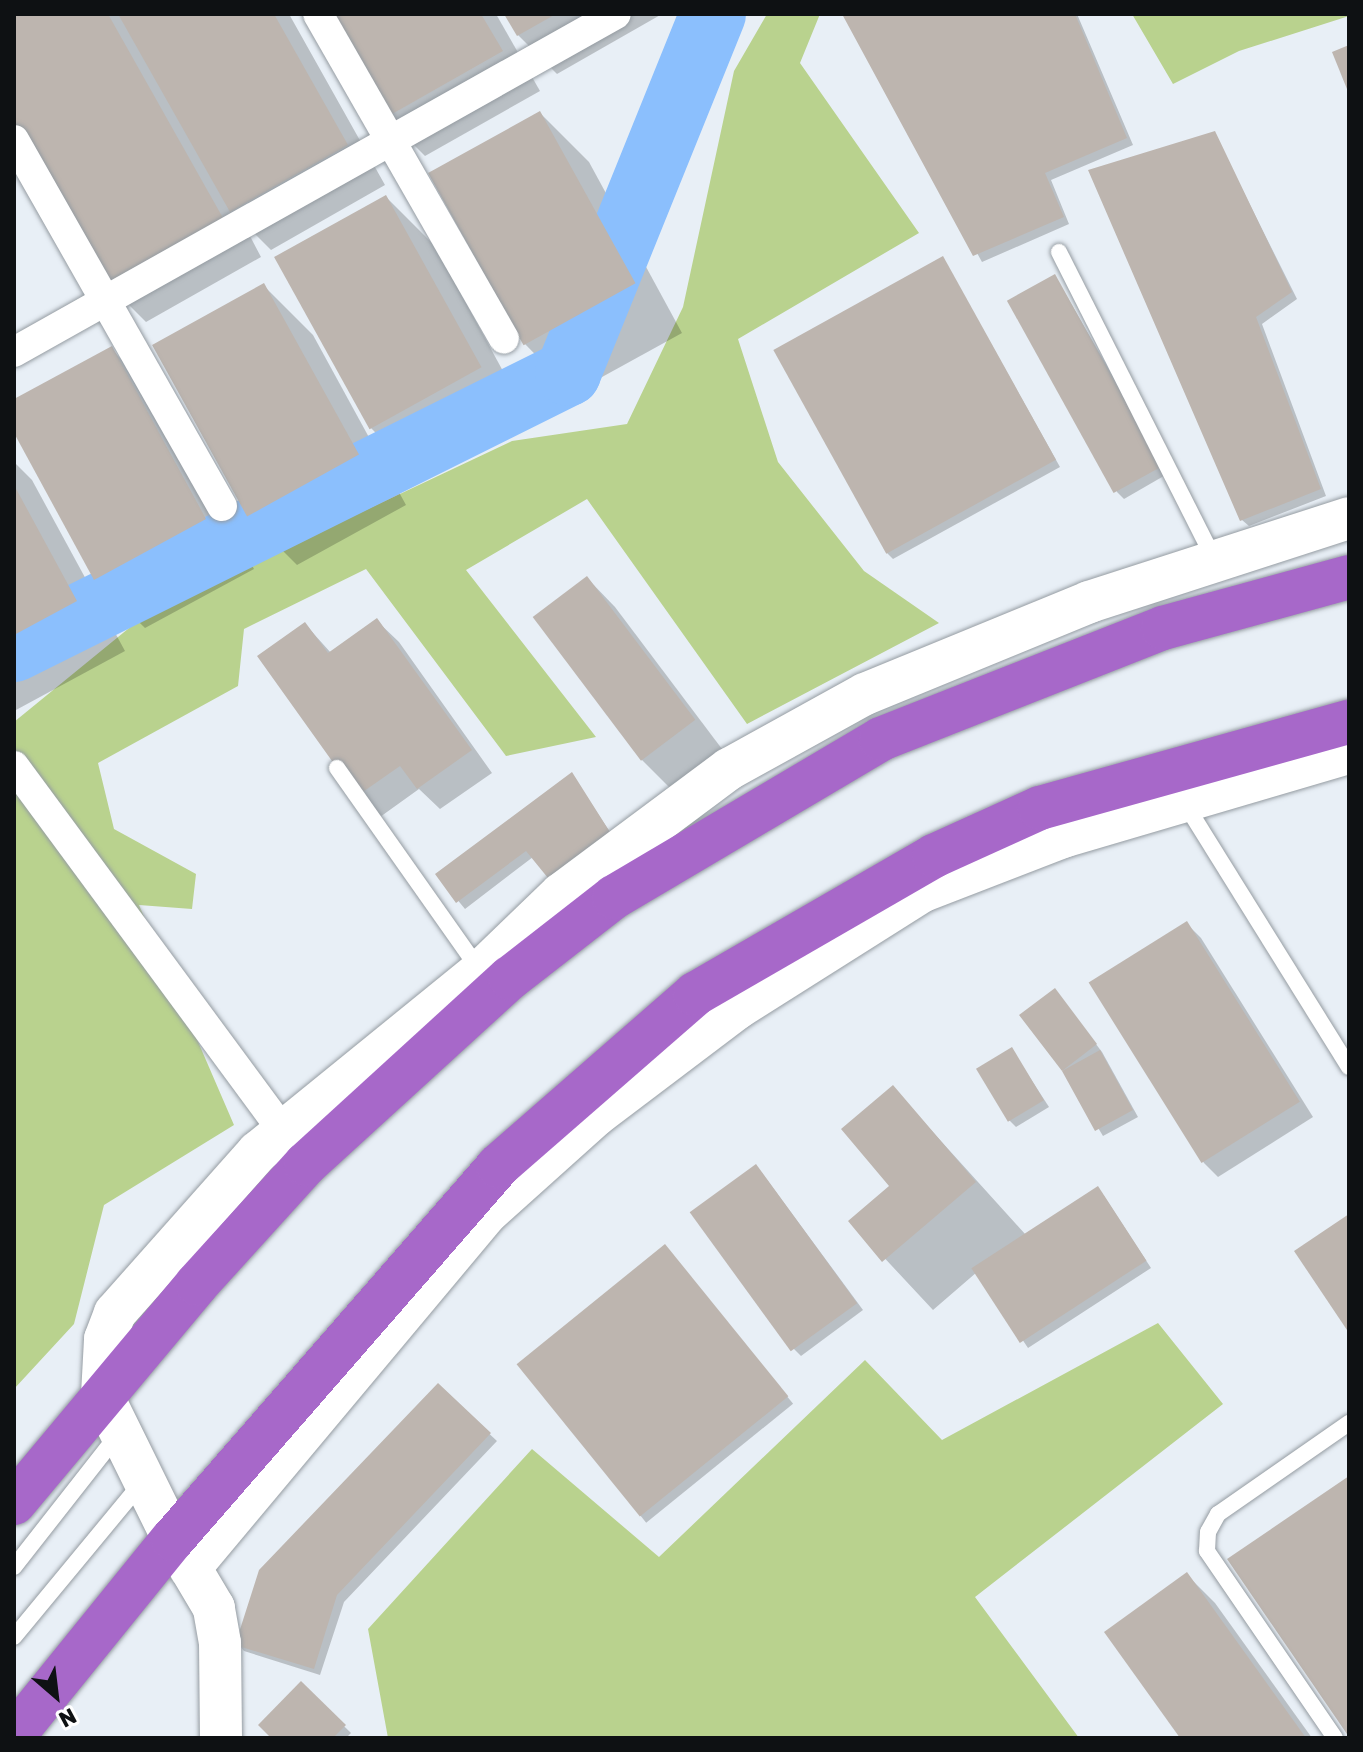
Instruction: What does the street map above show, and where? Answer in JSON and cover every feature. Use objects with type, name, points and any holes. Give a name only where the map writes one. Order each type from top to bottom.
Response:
[{"type":"highway","points":[[14,1503],[112,1413],[295,1148],[614,897],[881,739],[1163,628],[1349,577]]},
{"type":"highway","points":[[14,1735],[181,1554],[498,1166],[695,994],[934,856],[1040,808],[1349,722]]},
{"type":"street","points":[[318,14],[504,339]]},
{"type":"street","points":[[14,352],[616,14]]},
{"type":"street","points":[[14,140],[222,506]]},
{"type":"street","points":[[14,766],[29,793],[295,1148],[561,894],[729,769],[865,694],[1089,602],[1214,559],[1349,518]]},
{"type":"street","points":[[181,1554],[489,1211],[596,1115],[736,1009],[923,891],[1063,837],[1349,753]]},
{"type":"street","points":[[112,1413],[181,1554],[214,1608],[220,1643],[221,1738]]},
{"type":"lane","points":[[1059,252],[1214,559]]},
{"type":"lane","points":[[337,768],[481,971]]},
{"type":"lane","points":[[1183,800],[1349,1067]]},
{"type":"lane","points":[[14,1567],[112,1413]]},
{"type":"lane","points":[[1335,1738],[1207,1551],[1208,1532],[1218,1514],[1349,1423]]},
{"type":"lane","points":[[14,1637],[143,1481]]},
{"type":"green space","points":[[767,14],[820,14],[800,63],[919,233],[738,339],[778,462],[864,571],[939,623],[747,724],[587,499],[466,570],[596,737],[506,756],[366,569],[244,629],[238,686],[98,763],[114,829],[196,874],[192,909],[139,905],[234,1125],[104,1205],[74,1324],[14,1389],[14,722],[134,624],[311,536],[512,441],[627,424],[683,307],[734,71]]},
{"type":"green space","points":[[1132,14],[1349,16],[1239,51],[1173,84]]},
{"type":"green space","points":[[1158,1323],[1223,1404],[975,1597],[1079,1738],[388,1738],[368,1629],[532,1449],[659,1557],[865,1360],[942,1440]]},
{"type":"building","points":[[14,14],[108,14],[223,218],[105,285],[14,124]]},
{"type":"building","points":[[118,14],[274,14],[348,145],[230,212]]},
{"type":"building","points":[[326,14],[481,14],[503,51],[385,118]]},
{"type":"building","points":[[504,14],[556,14],[517,36]]},
{"type":"building","points":[[842,14],[1075,14],[1127,138],[1045,173],[1064,217],[973,256]]},
{"type":"building","points":[[1349,45],[1349,94],[1332,52]]},
{"type":"building","points":[[540,111],[636,283],[524,345],[428,173]]},
{"type":"building","points":[[1215,131],[1292,292],[1256,317],[1321,489],[1240,521],[1088,170]]},
{"type":"building","points":[[386,195],[482,367],[370,429],[274,257]]},
{"type":"building","points":[[943,256],[1056,460],[886,554],[773,350]]},
{"type":"building","points":[[1055,274],[1162,466],[1114,493],[1007,301]]},
{"type":"building","points":[[264,283],[359,454],[247,516],[152,345]]},
{"type":"building","points":[[112,346],[206,519],[94,580],[14,433],[14,399]]},
{"type":"building","points":[[14,485],[77,601],[14,635]]},
{"type":"building","points":[[587,576],[695,720],[641,761],[533,617]]},
{"type":"building","points":[[377,618],[472,750],[417,789],[400,766],[357,796],[257,656],[305,622],[328,653]]},
{"type":"building","points":[[572,772],[620,848],[561,894],[526,851],[456,903],[435,874]]},
{"type":"building","points":[[1187,921],[1300,1102],[1201,1163],[1089,982]]},
{"type":"building","points":[[1055,988],[1097,1044],[1062,1071],[1019,1015]]},
{"type":"building","points":[[1012,1047],[1044,1100],[1008,1122],[976,1069]]},
{"type":"building","points":[[1100,1050],[1133,1110],[1095,1131],[1062,1071]]},
{"type":"building","points":[[893,1085],[976,1182],[882,1262],[848,1221],[889,1186],[841,1129]]},
{"type":"building","points":[[756,1164],[857,1303],[791,1351],[690,1212]]},
{"type":"building","points":[[1098,1186],[1146,1261],[1020,1343],[971,1268]]},
{"type":"building","points":[[1349,1214],[1349,1333],[1294,1251]]},
{"type":"building","points":[[665,1244],[788,1396],[640,1517],[517,1364]]},
{"type":"building","points":[[438,1383],[491,1433],[337,1595],[314,1669],[235,1645],[259,1570]]},
{"type":"building","points":[[1349,1476],[1349,1737],[1227,1559]]},
{"type":"building","points":[[1187,1572],[1306,1738],[1180,1738],[1104,1632]]},
{"type":"building","points":[[301,1681],[346,1725],[333,1738],[271,1738],[258,1725]]},
{"type":"waterway","points":[[14,649],[568,373],[713,14]]}]
